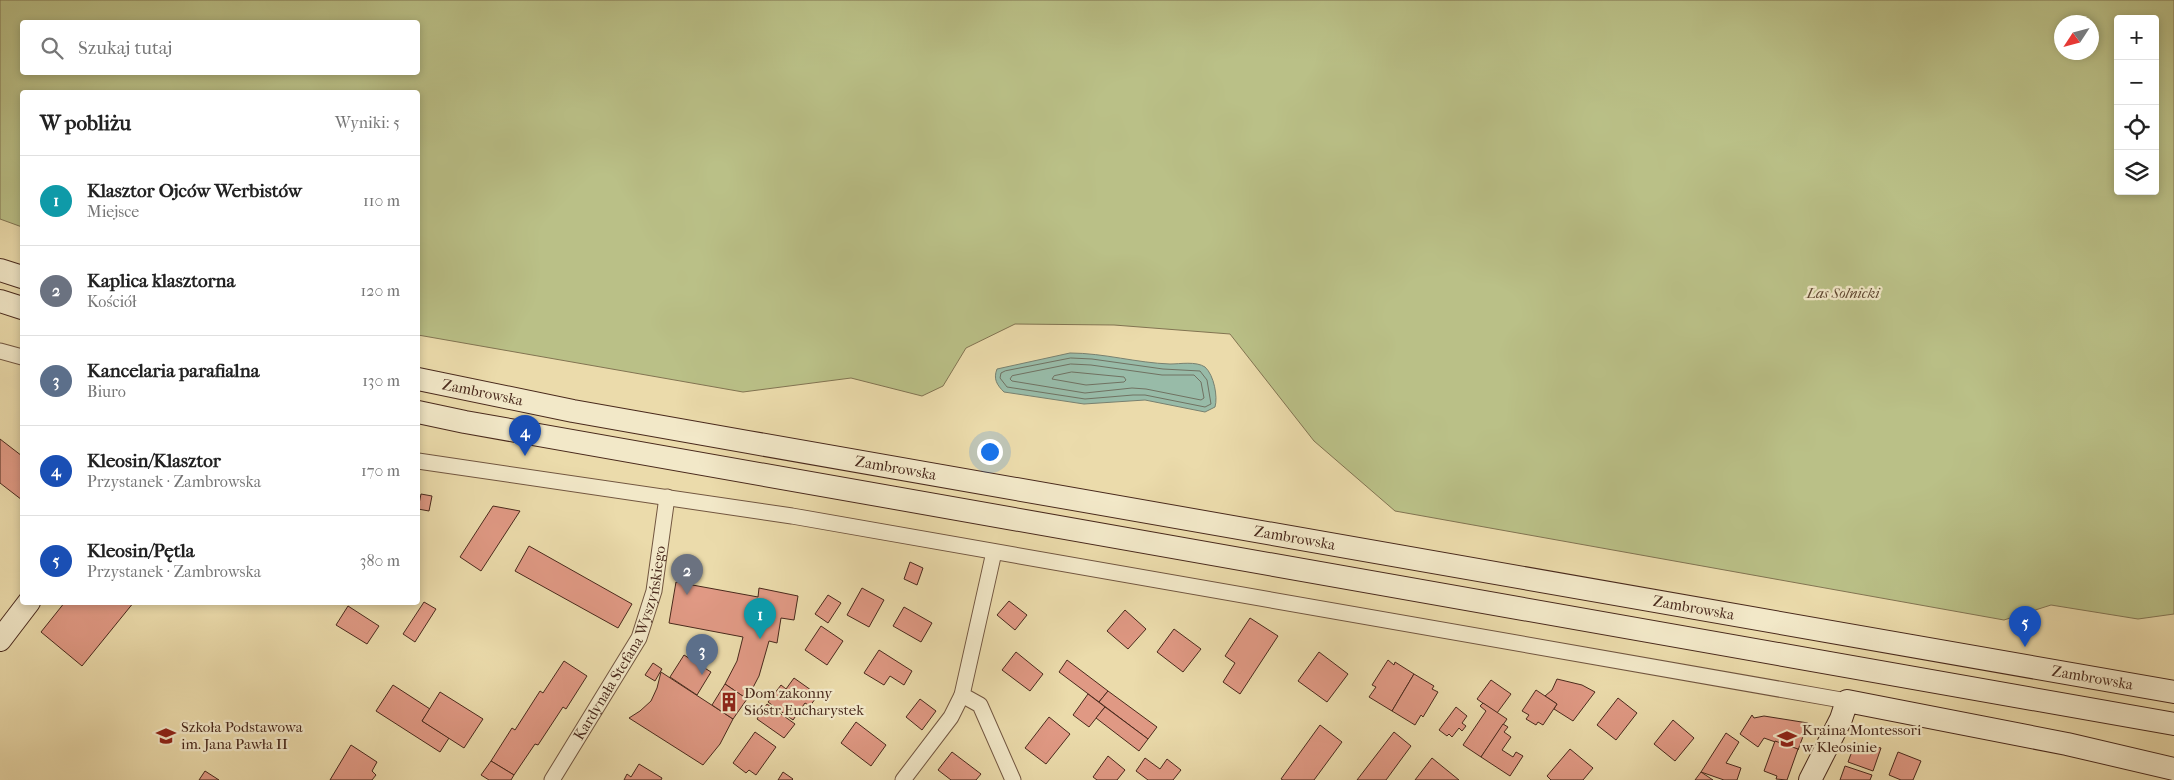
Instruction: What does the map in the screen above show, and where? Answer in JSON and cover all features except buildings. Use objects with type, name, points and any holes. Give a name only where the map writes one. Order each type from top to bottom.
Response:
[{"type":"main road","points":[[0,270],[20,276]]},
{"type":"main road","points":[[0,301],[20,307]]},
{"type":"main road","name":"Zambrowska","points":[[420,379],[573,411],[730,439],[2174,692]]},
{"type":"main road","name":"Zambrowska","points":[[420,412],[2174,724]]},
{"type":"main road","points":[[0,640],[27,605]]},
{"type":"main road","points":[[1810,780],[1841,719],[1847,701],[2067,744],[2174,769]]},
{"type":"street","points":[[0,350],[20,356]]},
{"type":"street","points":[[420,461],[667,497],[994,552],[1847,701]]},
{"type":"street","name":"Kardynała Stefana Wyszyńskiego","points":[[552,780],[639,638],[654,590],[667,497]]},
{"type":"street","points":[[903,780],[951,717],[962,695],[994,552]]},
{"type":"street","points":[[962,695],[980,705],[1013,780]]},
{"type":"green space","name":"Las Solnicki","points":[[0,0],[2174,0],[2174,614],[2138,619],[2051,605],[2004,620],[1395,511],[1314,441],[1230,334],[1114,325],[1015,324],[966,348],[943,386],[922,396],[851,378],[743,392],[420,335],[420,90],[20,90],[20,226],[0,219]]},
{"type":"water","points":[[1070,353],[1158,363],[1193,363],[1201,365],[1211,375],[1213,381],[1216,392],[1215,407],[1205,412],[1145,400],[1084,404],[1004,392],[996,382],[997,369]]},
{"type":"place","name":"Kleosin/Klasztor","points":[[525,456]]},
{"type":"place","name":"Kaplica klasztorna","points":[[687,595]]},
{"type":"place","name":"Klasztor Ojców Werbistów","points":[[760,639]]},
{"type":"place","name":"Kleosin/Pętla","points":[[2025,647]]},
{"type":"place","name":"Kancelaria parafialna","points":[[702,675]]},
{"type":"place","name":"Dom zakonny Sióstr Eucharystek","points":[[729,702]]},
{"type":"place","name":"Szkoła Podstawowa im. Jana Pawła II","points":[[166,736]]},
{"type":"place","name":"Kraina Montessori w Kleosinie","points":[[1787,739]]}]
